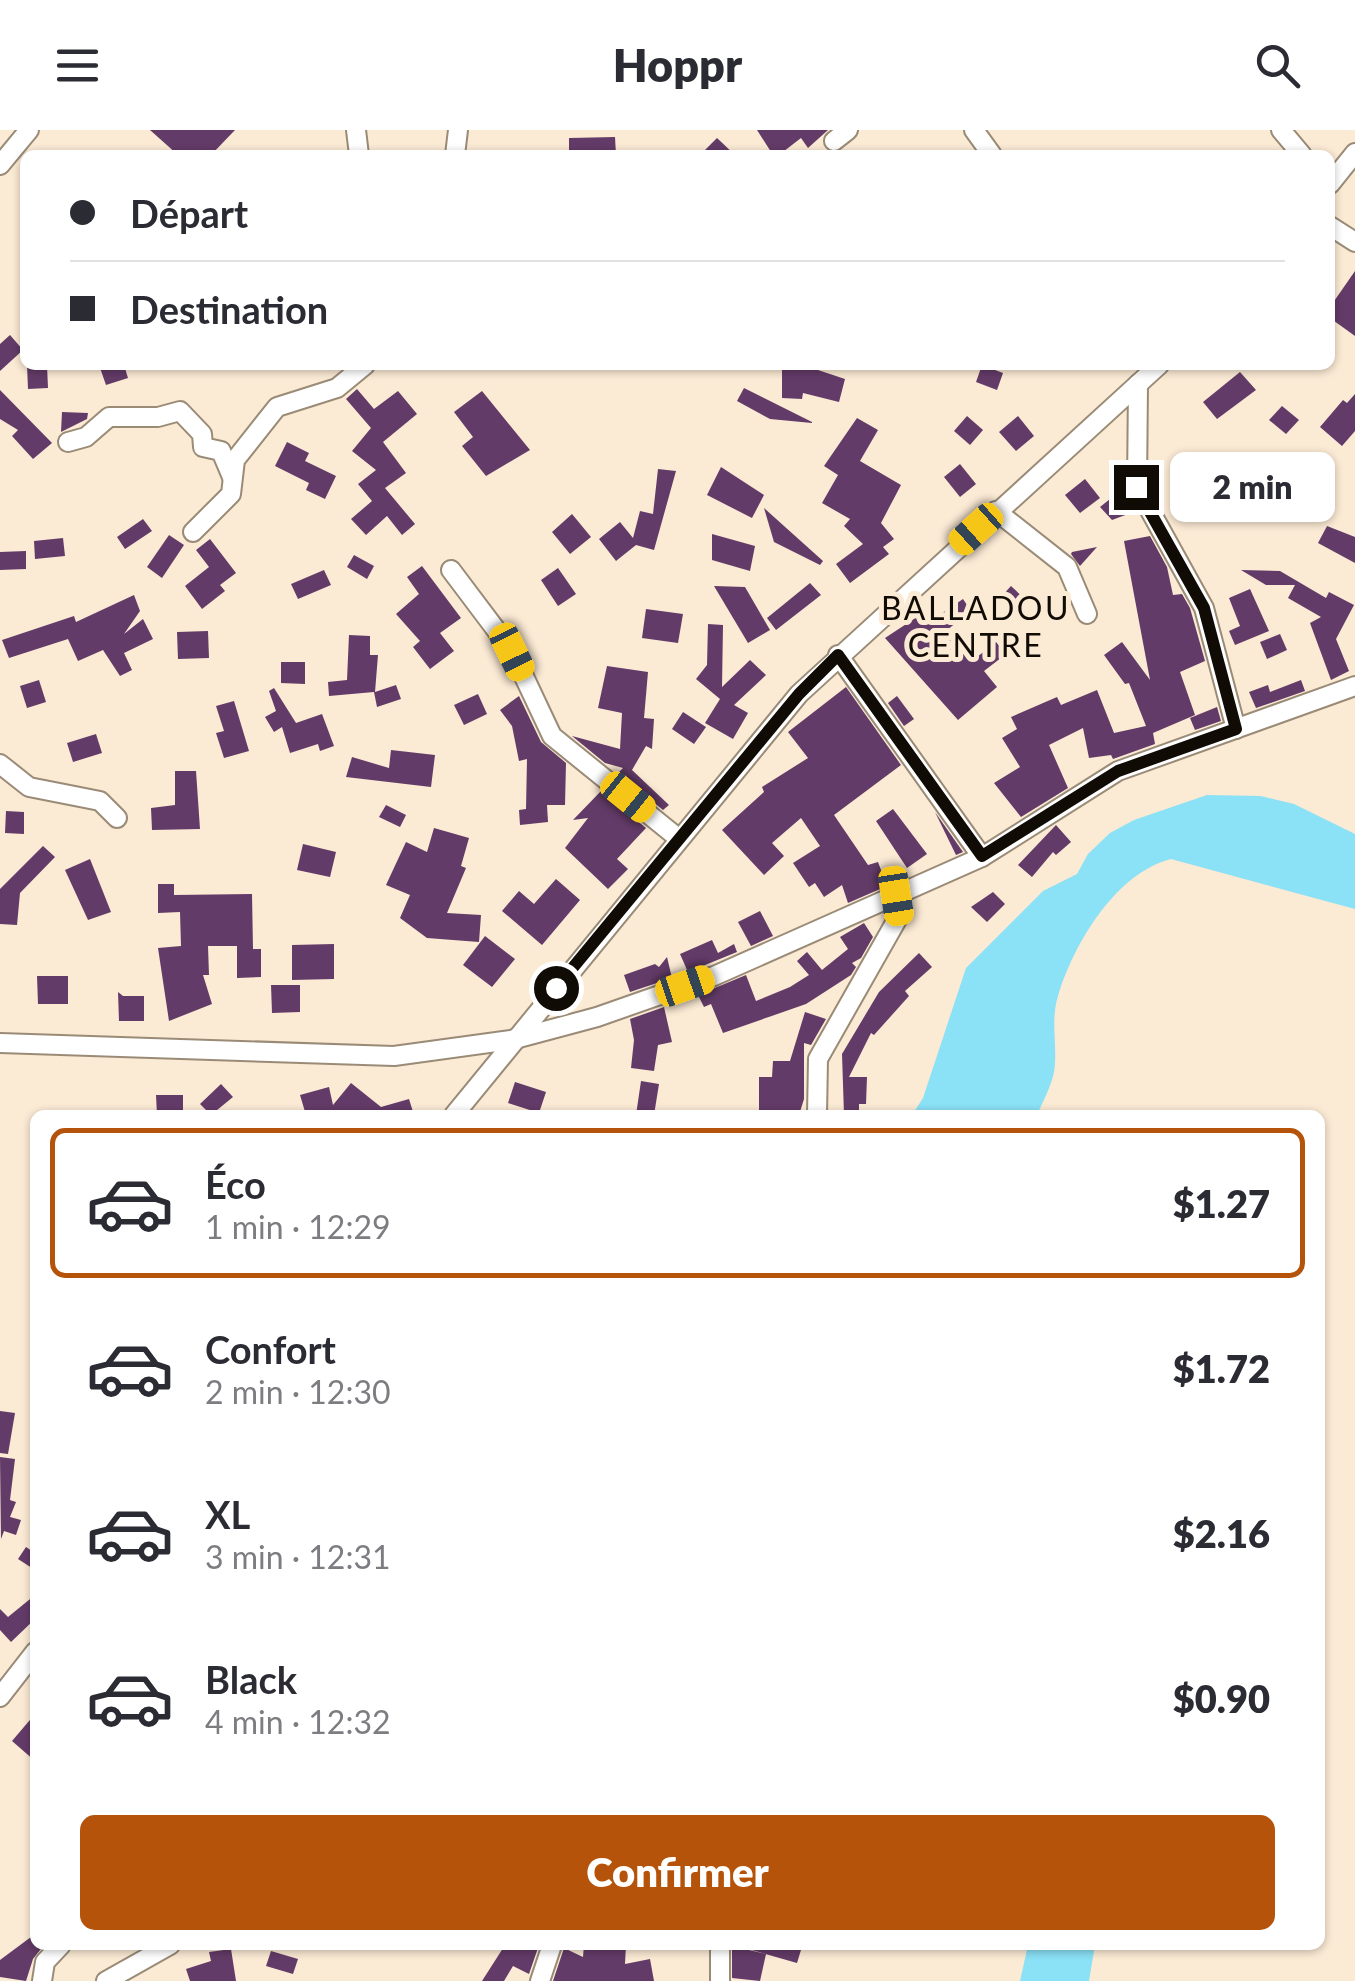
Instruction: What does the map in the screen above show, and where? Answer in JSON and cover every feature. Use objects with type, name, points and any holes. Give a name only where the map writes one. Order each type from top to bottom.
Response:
[{"type":"street","points":[[0,165],[29,130]]},
{"type":"street","points":[[1282,130],[1298,150]]},
{"type":"street","points":[[1335,178],[1355,154]]},
{"type":"street","points":[[193,532],[231,494],[235,460],[276,407],[338,388],[359,370]]},
{"type":"street","points":[[458,1110],[511,1040],[799,694],[1153,370]]},
{"type":"street","points":[[1138,384],[1136,487],[1204,608],[1236,729]]},
{"type":"street","points":[[68,442],[86,438],[109,417],[158,418],[180,411],[202,434],[203,447],[220,451],[232,478]]},
{"type":"street","points":[[996,511],[1066,567],[1087,614]]},
{"type":"street","points":[[451,570],[512,652],[552,736],[678,838]]},
{"type":"street","points":[[838,655],[982,856]]},
{"type":"street","points":[[0,1043],[394,1056],[511,1040],[598,1017],[714,976],[982,856],[1118,771],[1355,686]]},
{"type":"street","points":[[0,764],[30,786],[100,801],[117,818]]},
{"type":"street","points":[[816,1110],[818,1059],[899,916],[896,896]]},
{"type":"street","points":[[0,1697],[30,1658]]},
{"type":"street","points":[[42,1981],[46,1962],[57,1950]]},
{"type":"street","points":[[106,1981],[161,1950]]},
{"type":"street","points":[[540,1981],[550,1950]]},
{"type":"street","points":[[720,1950],[720,1981]]},
{"type":"water","points":[[1207,795],[1260,796],[1294,804],[1355,834],[1355,909],[1171,859],[1151,867],[1132,879],[1100,913],[1065,975],[1056,1005],[1054,1072],[1039,1110],[915,1110],[923,1098],[966,968],[1043,891],[1077,874],[1088,854],[1110,833],[1134,820]]},
{"type":"water","points":[[1027,1950],[1094,1950],[1089,1981],[1020,1981]]},
{"type":"building","points":[[150,130],[235,130],[216,150],[172,150]]},
{"type":"building","points":[[757,130],[828,130],[808,148],[801,138],[785,150],[770,150]]},
{"type":"building","points":[[615,137],[616,150],[569,150],[569,138]]},
{"type":"building","points":[[717,138],[730,150],[705,150]]},
{"type":"building","points":[[1355,271],[1355,336],[1335,322],[1335,300]]},
{"type":"building","points":[[10,335],[20,347],[20,353],[0,371],[0,344]]},
{"type":"building","points":[[27,370],[47,370],[48,388],[28,389]]},
{"type":"building","points":[[101,370],[126,370],[128,378],[106,385]]},
{"type":"building","points":[[782,370],[818,370],[845,379],[839,402],[803,393],[802,399],[782,398]]},
{"type":"building","points":[[980,370],[1003,373],[997,390],[976,382]]},
{"type":"building","points":[[1240,372],[1256,390],[1217,419],[1203,402]]},
{"type":"building","points":[[744,388],[812,423],[770,419],[737,401]]},
{"type":"building","points":[[357,389],[374,409],[398,391],[417,414],[383,442],[406,473],[385,488],[415,524],[402,535],[387,516],[366,535],[351,519],[372,501],[358,484],[376,470],[352,451],[371,428],[346,399]]},
{"type":"building","points":[[0,390],[52,443],[33,459],[12,436],[18,430],[0,419]]},
{"type":"building","points":[[482,391],[530,450],[486,476],[462,446],[473,437],[454,412]]},
{"type":"building","points":[[1355,394],[1355,431],[1342,446],[1320,427],[1343,400],[1347,403]]},
{"type":"building","points":[[1282,406],[1299,420],[1286,434],[1269,420]]},
{"type":"building","points":[[62,412],[88,413],[87,419],[61,432]]},
{"type":"building","points":[[967,416],[983,430],[970,445],[954,431]]},
{"type":"building","points":[[1018,416],[1034,436],[1016,451],[999,432]]},
{"type":"building","points":[[857,418],[878,430],[860,461],[901,485],[881,523],[894,539],[883,547],[889,554],[850,583],[836,564],[863,544],[844,526],[850,519],[822,503],[838,475],[824,466]]},
{"type":"building","points":[[287,442],[309,453],[305,461],[336,476],[325,499],[306,490],[309,483],[275,466]]},
{"type":"building","points":[[960,464],[976,484],[960,497],[944,477]]},
{"type":"building","points":[[721,467],[764,495],[752,518],[707,495]]},
{"type":"building","points":[[658,469],[676,471],[654,550],[636,545],[616,561],[599,539],[620,522],[633,538],[640,511],[653,514]]},
{"type":"building","points":[[1085,479],[1100,498],[1080,513],[1065,495]]},
{"type":"building","points":[[1197,484],[1206,503],[1189,511],[1180,492]]},
{"type":"building","points":[[1125,487],[1136,511],[1112,520],[1100,507]]},
{"type":"building","points":[[764,508],[823,561],[820,565],[774,542]]},
{"type":"building","points":[[572,514],[591,537],[570,554],[552,532]]},
{"type":"building","points":[[143,519],[152,531],[125,549],[117,537]]},
{"type":"building","points":[[1327,526],[1355,537],[1355,563],[1318,543]]},
{"type":"building","points":[[712,534],[755,546],[750,571],[712,560]]},
{"type":"building","points":[[169,535],[184,545],[162,578],[147,567]]},
{"type":"building","points":[[1150,536],[1167,567],[1173,595],[1182,594],[1190,608],[1205,661],[1180,672],[1195,715],[1153,733],[1155,744],[1113,759],[1111,755],[1089,758],[1083,728],[1049,745],[1068,788],[1021,817],[994,783],[1020,767],[1002,738],[1017,729],[1011,717],[1057,697],[1061,705],[1097,690],[1114,733],[1146,726],[1129,683],[1125,684],[1104,655],[1122,642],[1150,680],[1124,541]]},
{"type":"building","points":[[63,538],[65,556],[35,559],[34,541]]},
{"type":"building","points":[[210,539],[236,573],[220,585],[225,591],[202,609],[185,586],[209,567],[196,550]]},
{"type":"building","points":[[1097,547],[1080,566],[1071,554],[1072,552]]},
{"type":"building","points":[[26,551],[26,569],[0,570],[0,552]]},
{"type":"building","points":[[354,555],[374,566],[367,579],[347,567]]},
{"type":"building","points":[[422,566],[461,618],[440,633],[454,651],[430,669],[413,647],[420,641],[396,614],[419,594],[407,577]]},
{"type":"building","points":[[558,568],[576,594],[558,606],[541,580]]},
{"type":"building","points":[[324,570],[331,585],[298,599],[291,584]]},
{"type":"building","points":[[1241,570],[1280,571],[1326,598],[1329,592],[1354,605],[1336,639],[1349,671],[1331,680],[1310,623],[1321,617],[1288,598],[1295,585],[1266,585]]},
{"type":"building","points":[[810,583],[821,595],[776,630],[767,618]]},
{"type":"building","points":[[714,586],[745,587],[770,630],[748,643]]},
{"type":"building","points":[[1011,586],[1028,602],[1016,614],[999,599]]},
{"type":"building","points":[[1250,589],[1269,631],[1235,645],[1229,631],[1240,626],[1229,598]]},
{"type":"building","points":[[134,595],[140,611],[124,634],[143,619],[153,639],[124,653],[132,670],[120,676],[103,650],[78,661],[68,639],[9,658],[2,640],[74,616],[76,622]]},
{"type":"building","points":[[963,599],[971,611],[947,630],[972,661],[996,642],[1006,654],[984,671],[997,687],[958,720],[885,638],[929,609],[935,618]]},
{"type":"building","points":[[646,609],[683,614],[678,643],[642,638]]},
{"type":"building","points":[[708,624],[723,625],[722,687],[750,660],[766,675],[734,705],[748,713],[733,739],[705,723],[720,699],[696,679],[707,665]]},
{"type":"building","points":[[208,631],[209,658],[178,659],[177,632]]},
{"type":"building","points":[[1280,634],[1287,650],[1267,659],[1260,642]]},
{"type":"building","points":[[349,635],[370,636],[370,655],[378,655],[375,692],[396,685],[401,699],[377,707],[374,692],[329,696],[328,682],[347,680]]},
{"type":"building","points":[[281,662],[305,662],[305,684],[281,683]]},
{"type":"building","points":[[607,666],[648,672],[644,718],[654,719],[652,749],[646,746],[632,770],[669,805],[663,810],[618,773],[623,768],[605,763],[572,736],[620,749],[622,713],[598,708]]},
{"type":"building","points":[[39,680],[46,702],[27,708],[20,686]]},
{"type":"building","points":[[1301,680],[1305,691],[1256,708],[1249,692],[1268,685],[1270,692]]},
{"type":"building","points":[[846,687],[901,765],[834,815],[868,865],[878,862],[887,886],[848,903],[842,885],[824,897],[815,883],[809,887],[793,863],[820,846],[801,818],[772,843],[784,856],[764,875],[722,830],[764,792],[762,787],[808,758],[788,732]]},
{"type":"building","points":[[274,688],[296,723],[322,714],[334,746],[320,751],[318,744],[290,753],[282,727],[274,732],[265,717],[276,711],[269,691]]},
{"type":"building","points":[[478,694],[487,714],[464,725],[454,705]]},
{"type":"building","points":[[519,696],[541,742],[566,763],[565,805],[547,805],[548,822],[520,825],[519,810],[526,809],[527,759],[519,761],[512,726],[500,710]]},
{"type":"building","points":[[897,696],[914,719],[904,726],[888,703]]},
{"type":"building","points":[[234,701],[249,751],[224,758],[216,733],[224,731],[216,706]]},
{"type":"building","points":[[1217,707],[1221,721],[1195,730],[1190,718]]},
{"type":"building","points":[[683,712],[706,727],[694,744],[672,729]]},
{"type":"building","points":[[96,734],[102,753],[73,762],[67,743]]},
{"type":"building","points":[[391,750],[435,755],[431,787],[346,777],[352,757],[389,768]]},
{"type":"building","points":[[175,771],[196,771],[200,829],[152,830],[151,808],[175,805]]},
{"type":"building","points":[[601,791],[646,828],[617,859],[628,869],[608,889],[565,848],[588,818],[573,820]]},
{"type":"building","points":[[386,805],[406,815],[400,827],[379,817]]},
{"type":"building","points":[[893,809],[927,854],[907,868],[876,821]]},
{"type":"building","points":[[6,811],[24,812],[24,834],[5,833]]},
{"type":"building","points":[[935,812],[963,852],[956,855]]},
{"type":"building","points":[[1056,825],[1071,842],[1056,855],[1053,852],[1032,877],[1018,865]]},
{"type":"building","points":[[434,828],[469,838],[461,866],[466,868],[447,913],[481,915],[479,942],[427,938],[400,918],[410,895],[386,885],[406,842],[427,852]]},
{"type":"building","points":[[303,844],[336,852],[330,877],[297,870]]},
{"type":"building","points":[[43,846],[55,857],[20,893],[17,925],[0,924],[0,889]]},
{"type":"building","points":[[90,859],[111,912],[88,920],[65,870]]},
{"type":"building","points":[[556,879],[580,900],[542,945],[502,911],[519,891],[534,904]]},
{"type":"building","points":[[158,884],[174,884],[174,895],[252,894],[253,949],[261,949],[261,977],[237,978],[237,946],[208,946],[209,975],[203,975],[212,1004],[169,1021],[158,948],[181,946],[180,912],[158,913]]},
{"type":"building","points":[[993,892],[1005,904],[987,922],[971,907]]},
{"type":"building","points":[[760,911],[773,936],[751,946],[738,922]]},
{"type":"building","points":[[864,923],[873,937],[861,958],[852,963],[856,967],[851,975],[806,1004],[723,1033],[711,1004],[704,1007],[698,995],[746,975],[756,1001],[790,987],[809,975],[797,961],[807,952],[822,970],[848,949],[840,937]]},
{"type":"building","points":[[485,936],[515,959],[492,987],[463,965]]},
{"type":"building","points":[[712,940],[718,953],[734,944],[737,952],[688,972],[680,954]]},
{"type":"building","points":[[334,944],[334,979],[292,980],[292,945]]},
{"type":"building","points":[[919,953],[932,967],[905,991],[909,996],[874,1035],[871,1033],[849,1077],[867,1077],[866,1104],[859,1104],[859,1110],[844,1110],[842,1054],[879,992]]},
{"type":"building","points":[[667,957],[672,978],[630,992],[624,975],[655,964],[659,967]]},
{"type":"building","points":[[37,976],[68,976],[68,1004],[38,1004]]},
{"type":"building","points":[[271,985],[300,985],[300,1012],[272,1013]]},
{"type":"building","points":[[118,992],[123,996],[144,996],[144,1021],[119,1021]]},
{"type":"building","points":[[664,1007],[672,1042],[658,1045],[654,1071],[631,1068],[634,1040],[630,1019]]},
{"type":"building","points":[[805,1012],[826,1019],[811,1045],[804,1043],[801,1110],[759,1110],[759,1077],[772,1077],[773,1061],[790,1061]]},
{"type":"building","points":[[641,1081],[659,1084],[655,1110],[637,1110]]},
{"type":"building","points":[[515,1082],[546,1092],[540,1110],[508,1103]]},
{"type":"building","points":[[351,1083],[381,1107],[409,1099],[412,1110],[304,1110],[300,1095],[329,1087],[333,1105]]},
{"type":"building","points":[[221,1084],[233,1097],[217,1110],[206,1110],[200,1104]]},
{"type":"building","points":[[156,1095],[183,1095],[183,1110],[157,1110]]},
{"type":"building","points":[[0,1411],[15,1413],[8,1454],[0,1453]]},
{"type":"building","points":[[0,1457],[15,1459],[10,1500],[16,1502],[10,1517],[21,1520],[16,1535],[4,1531],[1,1539]]},
{"type":"building","points":[[26,1547],[30,1550],[30,1567],[18,1559]]},
{"type":"building","points":[[30,1599],[30,1624],[11,1642],[0,1630],[0,1609],[8,1617]]},
{"type":"building","points":[[30,1720],[30,1757],[12,1741]]},
{"type":"building","points":[[30,1938],[30,1950],[40,1950],[26,1981],[0,1977],[0,1960]]},
{"type":"building","points":[[231,1950],[236,1981],[190,1981],[186,1969],[211,1961],[209,1952]]},
{"type":"building","points":[[502,1950],[537,1950],[529,1974],[513,1966],[504,1981],[482,1981]]},
{"type":"building","points":[[563,1950],[583,1957],[584,1950],[626,1950],[625,1964],[650,1959],[654,1981],[553,1981]]},
{"type":"building","points":[[732,1950],[766,1954],[760,1981],[732,1978]]},
{"type":"building","points":[[752,1950],[801,1950],[797,1963]]},
{"type":"building","points":[[271,1951],[298,1959],[293,1974],[266,1966]]},
{"type":"district","name":"BALLADOU CENTRE","points":[[976,628]]},
{"type":"route","points":[[556,988],[799,694],[838,655],[982,856],[1118,771],[1236,729],[1204,608],[1136,487]]}]
